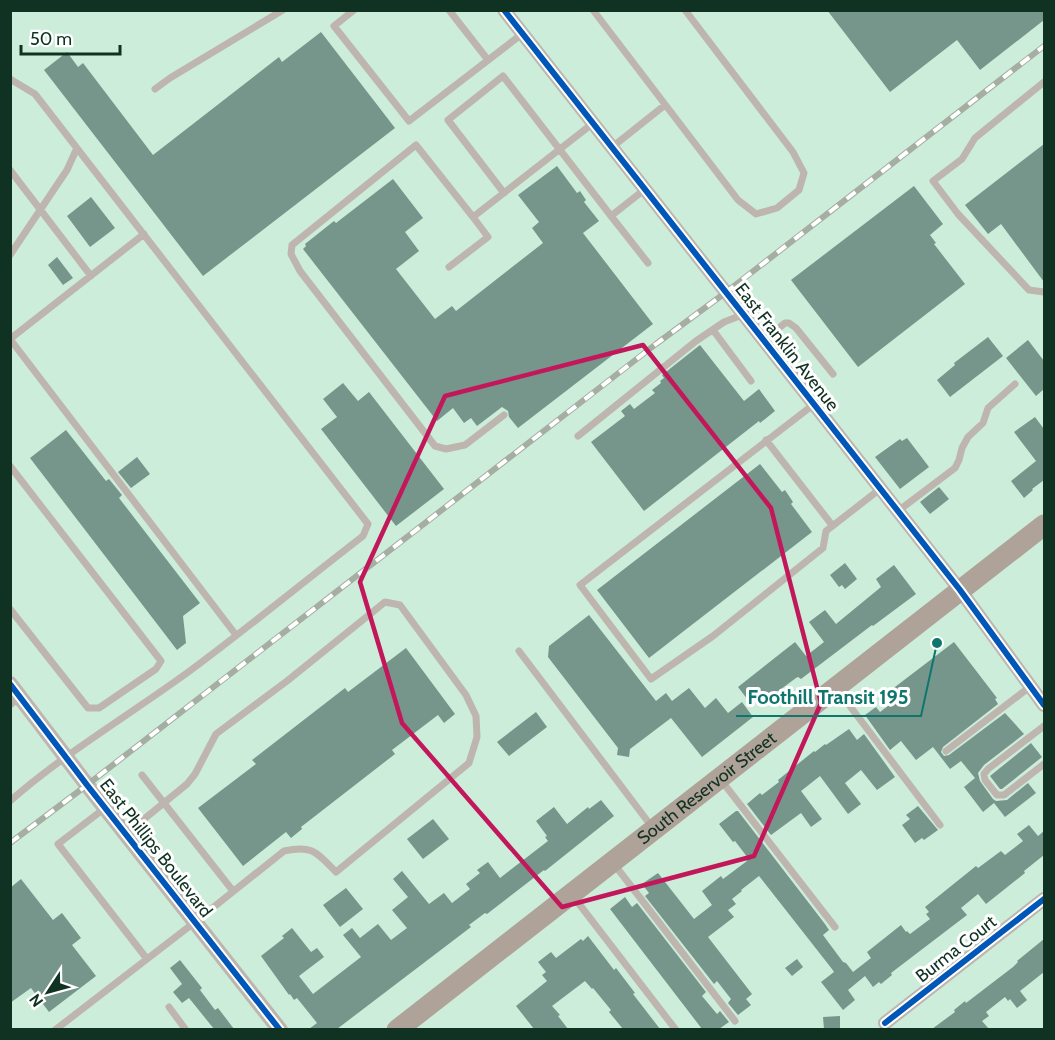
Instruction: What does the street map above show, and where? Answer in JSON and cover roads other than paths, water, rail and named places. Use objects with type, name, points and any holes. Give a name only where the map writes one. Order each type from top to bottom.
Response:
[{"type":"main road","name":"South Reservoir Street","points":[[397,1029],[1044,525]]},
{"type":"street","name":"East Franklin Avenue","points":[[504,10],[960,590],[1044,705]]},
{"type":"street","name":"East Phillips Boulevard","points":[[14,695],[66,757],[280,1029]]},
{"type":"street","name":"Burma Court","points":[[885,1023],[1044,899]]},
{"type":"lane","points":[[155,89],[283,10]]},
{"type":"lane","points":[[354,10],[334,26],[409,121],[522,34]]},
{"type":"lane","points":[[449,10],[488,60]]},
{"type":"lane","points":[[592,10],[738,200],[756,214],[777,208],[800,190],[804,173],[793,152],[685,10]]},
{"type":"lane","points":[[504,193],[448,120],[503,76],[648,263]]},
{"type":"lane","points":[[10,79],[35,94],[368,524],[363,536],[236,635],[192,669],[66,757],[10,801]]},
{"type":"lane","points":[[1044,82],[975,138],[962,159],[933,181],[958,213],[1029,290],[1044,292]]},
{"type":"lane","points":[[611,148],[665,105]]},
{"type":"lane","points":[[473,217],[592,124]]},
{"type":"lane","points":[[449,267],[488,237],[416,146],[292,245],[291,254],[300,271],[435,446],[446,449],[465,445],[504,415]]},
{"type":"lane","points":[[10,255],[67,170],[77,148]]},
{"type":"lane","points":[[10,170],[91,276]]},
{"type":"lane","points":[[611,216],[644,190]]},
{"type":"lane","points":[[144,234],[10,339],[236,635]]},
{"type":"lane","points":[[578,436],[696,341],[724,322],[742,315]]},
{"type":"lane","points":[[763,341],[784,323],[789,323],[796,328],[833,374]]},
{"type":"lane","points":[[713,330],[751,381]]},
{"type":"lane","points":[[898,512],[955,468],[968,437],[983,423],[988,408],[1015,384]]},
{"type":"lane","points":[[813,405],[580,585],[651,679],[713,636],[824,548],[826,531],[880,489]]},
{"type":"lane","points":[[766,440],[832,525]]},
{"type":"lane","points":[[10,466],[160,661],[156,669],[99,708],[88,708],[10,609]]},
{"type":"lane","points":[[55,1029],[195,922],[284,850],[301,848],[311,850],[336,872],[469,763],[477,737],[476,716],[466,695],[400,605],[385,602],[287,681],[216,734],[195,774],[187,784],[126,834]]},
{"type":"lane","points":[[519,651],[654,829]]},
{"type":"lane","points":[[946,751],[1031,686]]},
{"type":"lane","points":[[836,687],[940,825]]},
{"type":"lane","points":[[1044,726],[988,769],[984,774],[985,780],[997,795],[1004,795],[1044,764]]},
{"type":"lane","points":[[142,775],[233,891]]},
{"type":"lane","points":[[719,778],[835,927]]},
{"type":"lane","points":[[105,808],[58,844],[147,959]]},
{"type":"lane","points":[[612,862],[735,1021]]},
{"type":"lane","points":[[571,894],[676,1029]]},
{"type":"lane","points":[[169,1006],[186,1029]]},
{"type":"railway","points":[[10,843],[1044,46]]},
{"type":"place","name":"Foothill Transit 195","points":[[937,643]]}]
